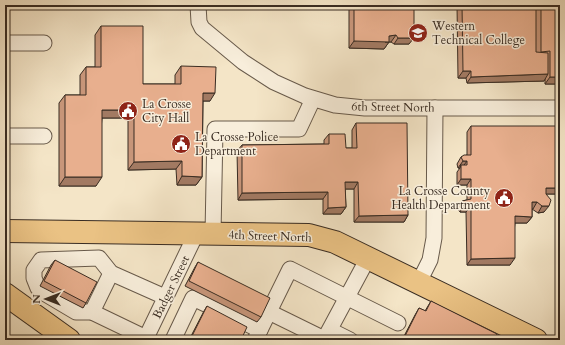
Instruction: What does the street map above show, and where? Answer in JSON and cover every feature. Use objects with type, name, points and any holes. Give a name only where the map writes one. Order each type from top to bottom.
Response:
[{"type":"highway","name":"4th Street North","points":[[5,232],[309,235],[335,242],[420,282],[536,340]]},
{"type":"highway","points":[[5,294],[69,340]]},
{"type":"street","name":"6th Street North","points":[[198,5],[199,22],[202,28],[243,62],[290,90],[313,99],[335,105],[365,108],[560,108]]},
{"type":"street","points":[[5,44],[44,44]]},
{"type":"street","points":[[204,234],[216,129],[299,129],[313,99]]},
{"type":"street","points":[[420,282],[430,260],[434,238],[435,108]]},
{"type":"street","points":[[5,136],[44,136]]},
{"type":"street","name":"Badger Street","points":[[146,339],[168,292],[204,234]]},
{"type":"street","points":[[146,339],[92,312],[76,312],[44,293],[36,283],[34,270],[41,260],[99,258],[111,273],[168,292],[193,298],[257,335],[290,270],[398,323]]},
{"type":"street","points":[[326,336],[368,258]]},
{"type":"street","points":[[92,312],[111,273]]},
{"type":"street","points":[[155,318],[175,335],[193,298]]},
{"type":"street","points":[[269,312],[326,336],[350,340]]},
{"type":"building","points":[[354,5],[414,5],[414,38],[398,38],[396,35],[389,36],[389,42],[354,41]]},
{"type":"building","points":[[462,5],[536,5],[536,52],[548,53],[548,74],[471,77],[471,71],[463,71]]},
{"type":"building","points":[[541,5],[560,5],[560,77],[550,77],[550,51],[541,52]]},
{"type":"building","name":"La Crosse City Hall","points":[[101,26],[143,26],[143,84],[181,84],[181,66],[216,67],[215,93],[203,93],[202,177],[182,176],[182,161],[134,162],[134,110],[102,110],[102,177],[65,177],[65,95],[86,95],[86,67],[101,67]]},
{"type":"building","points":[[356,123],[407,123],[408,215],[359,216],[358,182],[345,182],[346,207],[328,208],[328,192],[242,193],[242,145],[329,144],[329,134],[345,134],[346,148],[357,148]]},
{"type":"building","name":"La Crosse County Health Department","points":[[471,126],[560,126],[560,188],[546,188],[546,194],[551,200],[549,206],[542,206],[537,202],[532,202],[532,217],[515,216],[515,258],[471,259],[471,206],[464,205],[462,201],[471,199],[471,179],[461,179],[461,165],[467,165],[467,161],[463,161],[461,157],[464,155],[471,155]]},
{"type":"building","points":[[55,260],[97,282],[86,303],[44,281]]},
{"type":"building","points":[[198,262],[270,298],[261,317],[189,281]]},
{"type":"building","points":[[431,301],[497,334],[494,340],[403,340],[419,308],[426,311]]},
{"type":"building","points":[[207,306],[247,327],[241,340],[190,340]]},
{"type":"place","name":"Western Technical College","points":[[418,33]]},
{"type":"place","name":"La Crosse City Hall","points":[[128,111]]},
{"type":"place","name":"La Crosse Police Department","points":[[181,144]]},
{"type":"place","name":"La Crosse County Health Department","points":[[504,198]]}]
